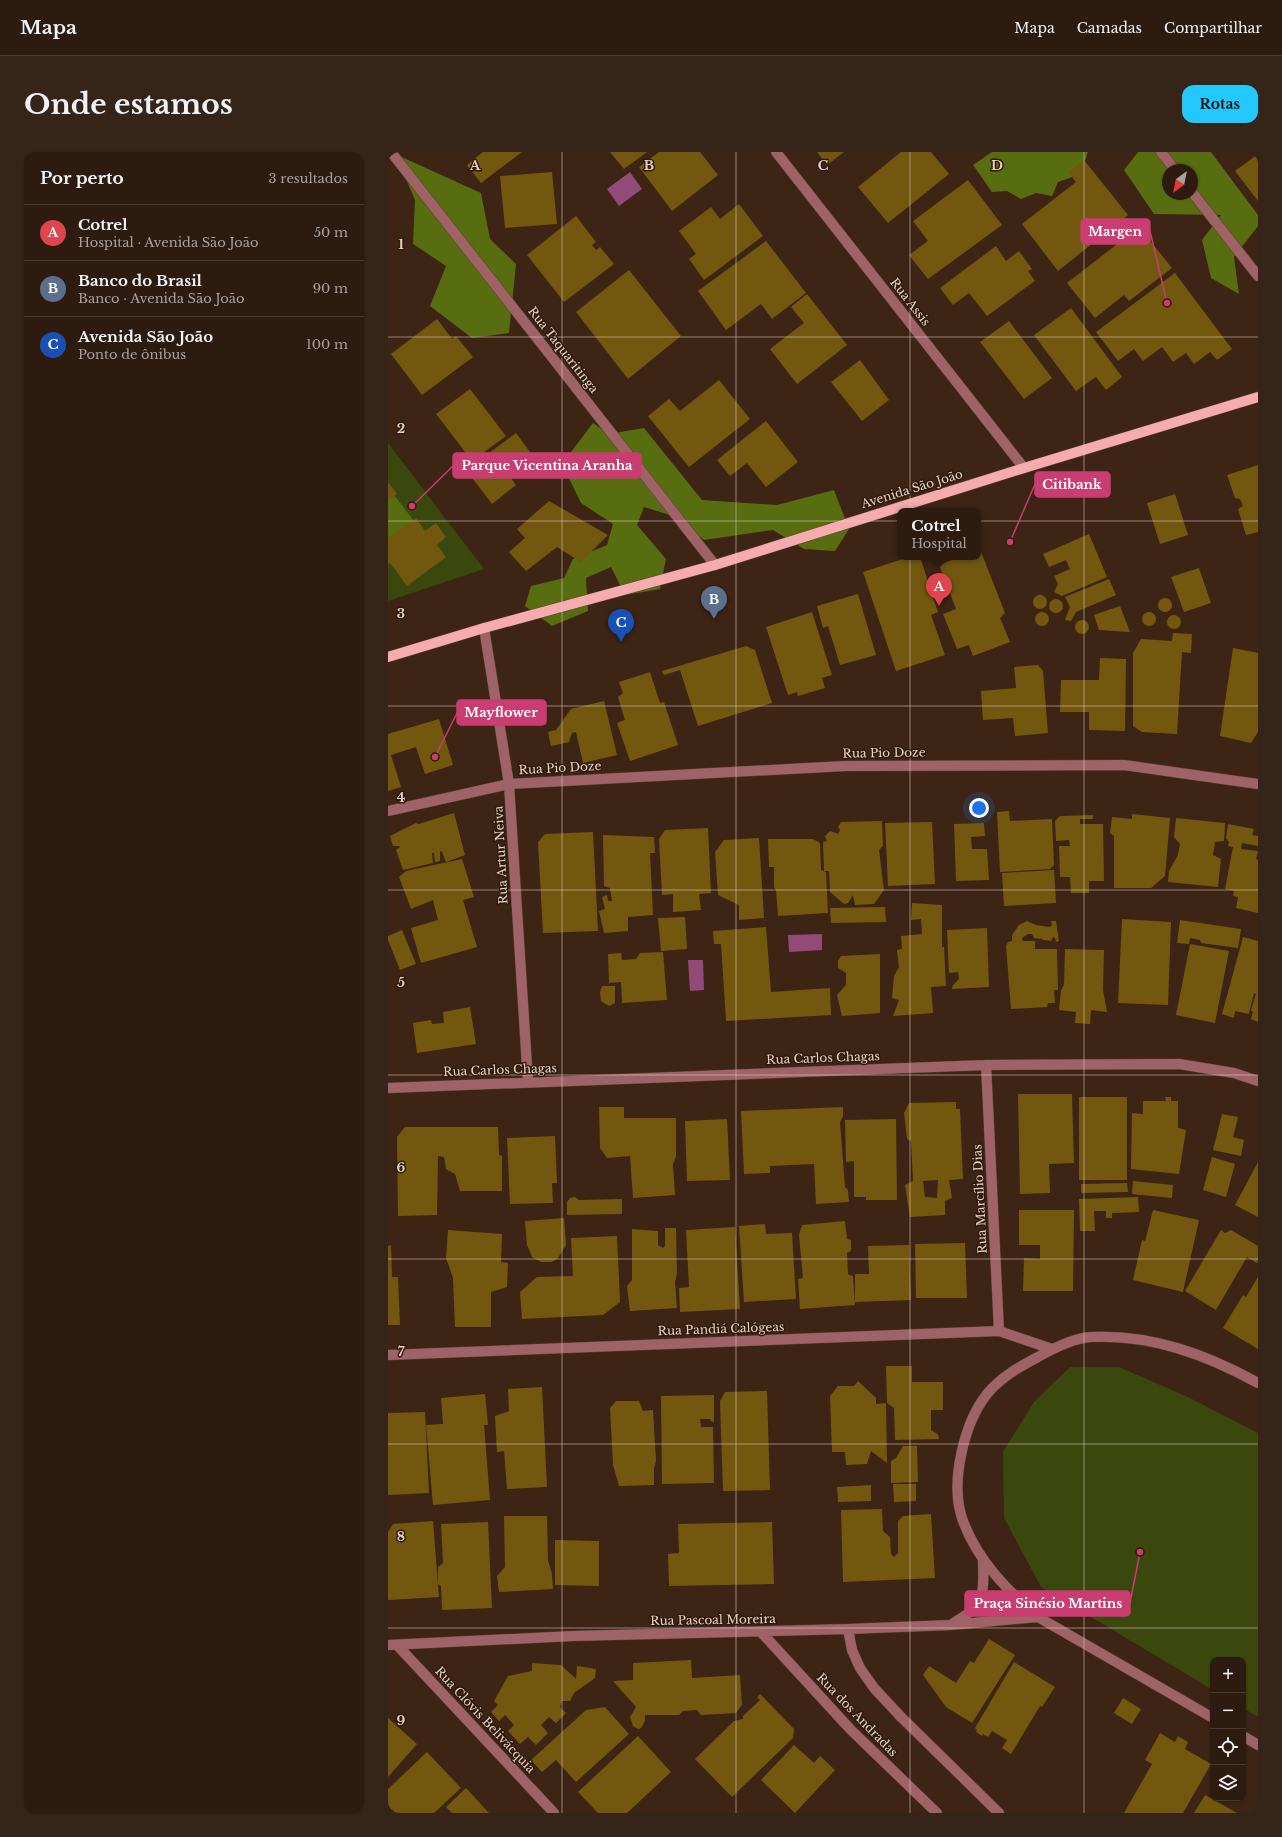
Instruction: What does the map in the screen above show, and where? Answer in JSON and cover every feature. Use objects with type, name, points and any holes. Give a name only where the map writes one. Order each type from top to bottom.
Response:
[{"type":"main road","name":"Avenida São João","points":[[388,657],[484,628],[715,565],[1024,468],[1258,397]]},
{"type":"street","name":"Rua Taquaritinga","points":[[391,152],[715,565]]},
{"type":"street","name":"Rua Assis","points":[[776,152],[1024,468]]},
{"type":"street","points":[[1161,152],[1170,164]]},
{"type":"street","points":[[1198,200],[1258,276]]},
{"type":"street","name":"Rua Artur Neiva","points":[[484,628],[509,784],[528,1082]]},
{"type":"street","name":"Rua Pio Doze","points":[[388,811],[509,784],[845,766],[1124,764],[1258,784]]},
{"type":"street","name":"Rua Carlos Chagas","points":[[388,1088],[986,1065],[1179,1064],[1234,1073],[1258,1081]]},
{"type":"street","name":"Rua Marcílio Dias","points":[[986,1065],[999,1331]]},
{"type":"street","name":"Rua Pandiá Calógeas","points":[[388,1355],[999,1331],[1052,1349]]},
{"type":"street","points":[[1210,1716],[1038,1617],[1016,1598],[983,1560],[969,1535],[962,1516],[958,1496],[961,1450],[979,1406],[988,1393],[1009,1373],[1052,1349],[1090,1337],[1131,1339],[1170,1345],[1226,1365],[1258,1383]]},
{"type":"street","points":[[951,1624],[975,1608],[982,1589],[983,1560]]},
{"type":"street","name":"Rua Pascoal Moreira","points":[[392,1645],[573,1636],[848,1629],[951,1624],[1038,1617]]},
{"type":"street","points":[[848,1629],[852,1650],[860,1668],[874,1688],[901,1717],[999,1813]]},
{"type":"street","name":"Rua dos Andradas","points":[[761,1632],[851,1730],[937,1813]]},
{"type":"street","name":"Rua Clóvis Belivácquia","points":[[392,1645],[554,1813]]},
{"type":"street","points":[[1246,1738],[1258,1745]]},
{"type":"green space","points":[[992,152],[1088,152],[1081,174],[1058,182],[1052,196],[1036,193],[1021,199],[1007,191],[992,192],[973,165]]},
{"type":"green space","points":[[1138,152],[1211,152],[1258,215],[1258,226],[1234,257],[1239,294],[1211,278],[1202,240],[1221,215],[1154,214],[1124,170]]},
{"type":"green space","points":[[395,154],[481,193],[490,239],[516,264],[509,333],[472,338],[430,306],[446,266],[413,244],[415,200]]},
{"type":"green space","points":[[593,423],[609,434],[644,428],[702,500],[777,505],[834,490],[849,529],[835,551],[804,549],[773,530],[704,540],[673,516],[644,507],[637,525],[666,559],[660,589],[625,595],[611,567],[586,578],[588,611],[552,626],[525,606],[531,586],[564,578],[573,559],[607,545],[613,524],[581,503],[562,464]]},
{"type":"green space","points":[[388,443],[484,569],[388,601]]},
{"type":"green space","points":[[388,487],[434,547],[388,564]]},
{"type":"green space","points":[[1070,1367],[1119,1367],[1188,1397],[1258,1433],[1258,1717],[1246,1710],[1246,1657],[1210,1657],[1210,1688],[1041,1587],[1004,1518],[1003,1452],[1034,1402]]},
{"type":"shaded area","points":[[630,172],[642,189],[619,206],[607,189]]},
{"type":"shaded area","points":[[822,934],[822,950],[789,952],[788,935]]},
{"type":"shaded area","points":[[688,960],[703,960],[704,990],[690,991]]},
{"type":"building","points":[[483,152],[522,152],[481,183],[467,165]]},
{"type":"building","points":[[610,152],[647,152],[624,169]]},
{"type":"building","points":[[659,152],[700,152],[718,175],[672,211],[639,167]]},
{"type":"building","points":[[817,152],[844,152],[827,165]]},
{"type":"building","points":[[901,152],[931,152],[949,174],[888,223],[858,187]]},
{"type":"building","points":[[1258,154],[1258,201],[1235,171]]},
{"type":"building","points":[[1084,160],[1128,215],[1058,271],[1022,224],[1076,182],[1068,172]]},
{"type":"building","points":[[552,172],[557,224],[505,228],[500,176]]},
{"type":"building","points":[[968,180],[1002,225],[928,279],[909,255],[928,241],[913,221]]},
{"type":"building","points":[[739,204],[763,236],[704,280],[689,259],[696,254],[679,231],[711,207],[720,219]]},
{"type":"building","points":[[576,216],[596,242],[592,245],[596,250],[600,247],[614,264],[564,302],[527,255]]},
{"type":"building","points":[[1139,227],[1172,268],[1129,301],[1124,295],[1095,318],[1067,283]]},
{"type":"building","points":[[766,241],[806,293],[772,319],[761,304],[726,330],[698,291]]},
{"type":"building","points":[[996,246],[1006,261],[1019,251],[1032,269],[1028,271],[1035,281],[987,316],[969,293],[953,305],[940,288]]},
{"type":"building","points":[[629,270],[681,336],[628,379],[576,312]]},
{"type":"building","points":[[1175,273],[1232,349],[1217,360],[1210,352],[1194,364],[1186,353],[1173,362],[1162,347],[1143,361],[1134,349],[1118,361],[1096,332]]},
{"type":"building","points":[[807,294],[847,345],[797,384],[770,349],[804,323],[791,307]]},
{"type":"building","points":[[1071,308],[1122,377],[1106,390],[1096,377],[1076,391],[1034,335]]},
{"type":"building","points":[[437,319],[452,339],[456,336],[473,357],[422,395],[391,354]]},
{"type":"building","points":[[1009,321],[1052,378],[1024,399],[980,342]]},
{"type":"building","points":[[860,360],[889,400],[862,421],[831,382]]},
{"type":"building","points":[[719,380],[750,419],[689,467],[648,416],[669,399],[680,411]]},
{"type":"building","points":[[470,389],[506,436],[472,461],[436,414]]},
{"type":"building","points":[[766,421],[798,462],[766,487],[747,463],[730,476],[717,460]]},
{"type":"building","points":[[516,433],[530,452],[505,470],[516,485],[492,504],[466,470]]},
{"type":"building","points":[[1258,465],[1258,532],[1246,535],[1238,509],[1243,506],[1240,499],[1235,498],[1227,475]]},
{"type":"building","points":[[388,482],[397,494],[388,500]]},
{"type":"building","points":[[1175,494],[1188,535],[1160,544],[1147,503]]},
{"type":"building","points":[[549,501],[608,535],[581,562],[557,547],[526,571],[509,552],[525,538],[517,529]]},
{"type":"building","points":[[416,518],[425,531],[436,523],[446,537],[437,545],[446,557],[407,586],[388,560],[388,538]]},
{"type":"building","points":[[1089,534],[1107,577],[1062,596],[1054,592],[1058,584],[1054,576],[1070,569],[1066,560],[1049,567],[1043,554]]},
{"type":"building","points":[[981,552],[1005,613],[1000,618],[1010,642],[973,656],[969,645],[957,649],[943,614],[956,609],[939,565],[952,560],[981,560]]},
{"type":"building","points":[[900,560],[921,560],[938,612],[931,615],[945,655],[896,671],[863,572]]},
{"type":"building","points":[[1199,568],[1211,603],[1184,612],[1171,577]]},
{"type":"building","points":[[1109,579],[1116,595],[1076,612],[1071,621],[1065,620],[1070,607],[1065,597]]},
{"type":"building","points":[[858,594],[876,655],[840,665],[828,626],[823,628],[817,606]]},
{"type":"building","points":[[1040,595],[1045,597],[1047,602],[1045,607],[1040,609],[1035,607],[1033,602],[1035,597]]},
{"type":"building","points":[[1165,598],[1170,600],[1172,605],[1170,610],[1165,612],[1160,610],[1158,605],[1160,600]]},
{"type":"building","points":[[1056,599],[1061,601],[1063,606],[1061,611],[1056,613],[1051,611],[1049,606],[1051,601]]},
{"type":"building","points":[[1120,606],[1130,632],[1099,630],[1094,615]]},
{"type":"building","points":[[812,612],[832,675],[822,678],[825,688],[798,696],[797,692],[788,695],[766,627]]},
{"type":"building","points":[[1042,612],[1047,614],[1049,619],[1047,624],[1042,626],[1037,624],[1035,619],[1037,614]]},
{"type":"building","points":[[1149,612],[1154,614],[1156,619],[1154,624],[1149,626],[1144,624],[1142,619],[1144,614]]},
{"type":"building","points":[[1174,615],[1179,617],[1181,622],[1179,627],[1174,629],[1169,627],[1167,622],[1169,617]]},
{"type":"building","points":[[1082,620],[1087,622],[1089,627],[1087,632],[1082,634],[1077,632],[1075,627],[1077,622]]},
{"type":"building","points":[[1173,633],[1192,634],[1191,653],[1182,652],[1177,734],[1142,732],[1133,726],[1133,653],[1141,639],[1172,641]]},
{"type":"building","points":[[746,646],[755,650],[772,703],[698,726],[680,670],[664,675],[662,671]]},
{"type":"building","points":[[1233,648],[1258,653],[1258,732],[1251,743],[1220,736]]},
{"type":"building","points":[[1100,658],[1126,659],[1125,731],[1089,730],[1089,712],[1060,712],[1061,680],[1099,680]]},
{"type":"building","points":[[1038,665],[1043,671],[1048,733],[1015,736],[1013,718],[983,720],[981,691],[1016,688],[1014,667]]},
{"type":"building","points":[[650,672],[660,703],[664,702],[678,745],[630,761],[617,723],[625,720],[618,697],[623,693],[619,682]]},
{"type":"building","points":[[604,701],[617,755],[583,763],[576,732],[572,733],[569,742],[551,746],[548,732],[556,730],[571,709]]},
{"type":"building","points":[[439,719],[453,765],[425,774],[416,747],[391,755],[401,787],[388,791],[388,734]]},
{"type":"building","points":[[1009,811],[1010,821],[1052,819],[1054,865],[1050,869],[1000,872],[997,812]]},
{"type":"building","points":[[454,813],[465,855],[446,862],[442,852],[440,851],[440,861],[435,862],[434,853],[432,853],[433,863],[403,870],[396,850],[400,847],[393,846],[390,836],[416,823],[419,824]]},
{"type":"building","points":[[1132,814],[1170,818],[1165,876],[1151,888],[1114,888],[1114,836],[1110,833],[1112,817],[1132,819]]},
{"type":"building","points":[[1093,815],[1093,819],[1080,819],[1080,824],[1103,824],[1104,881],[1089,881],[1089,893],[1071,893],[1070,877],[1060,877],[1059,846],[1070,846],[1069,840],[1056,841],[1055,821],[1060,816]]},
{"type":"building","points":[[1176,818],[1225,823],[1224,841],[1215,842],[1213,855],[1221,859],[1218,887],[1168,882],[1169,871],[1178,855],[1180,844],[1174,837]]},
{"type":"building","points":[[882,821],[883,846],[879,850],[884,890],[874,904],[855,905],[853,895],[848,903],[844,904],[830,892],[829,871],[824,871],[823,842],[827,841],[825,836],[830,831],[838,834],[840,830],[838,827],[841,822]]},
{"type":"building","points":[[932,822],[935,884],[888,886],[885,823]]},
{"type":"building","points":[[984,823],[985,836],[971,837],[972,849],[987,849],[989,880],[956,881],[954,824]]},
{"type":"building","points":[[1228,824],[1254,829],[1252,835],[1258,836],[1258,846],[1242,843],[1241,849],[1258,851],[1256,859],[1258,860],[1258,913],[1236,908],[1238,897],[1233,896],[1234,891],[1225,889],[1233,847],[1228,846],[1229,842],[1226,838]]},
{"type":"building","points":[[708,828],[711,893],[699,894],[701,910],[673,912],[673,894],[662,895],[659,839],[665,830]]},
{"type":"building","points":[[593,832],[598,931],[543,933],[538,842],[545,834]]},
{"type":"building","points":[[603,835],[654,837],[655,853],[650,853],[653,915],[628,917],[628,931],[604,933],[599,911],[605,909],[602,897],[607,895],[608,901],[612,901],[610,888],[604,886]]},
{"type":"building","points":[[759,838],[764,918],[739,920],[739,905],[718,895],[715,852],[724,840]]},
{"type":"building","points":[[768,839],[813,839],[820,843],[821,870],[826,872],[828,913],[778,916],[776,890],[774,887],[774,867],[769,867]]},
{"type":"building","points":[[462,859],[474,897],[463,900],[477,947],[421,963],[411,928],[438,920],[433,900],[411,909],[399,877],[406,871]]},
{"type":"building","points":[[1054,870],[1056,903],[1004,906],[1002,873]]},
{"type":"building","points":[[912,903],[942,905],[942,947],[944,947],[946,986],[931,987],[933,1013],[893,1016],[899,1000],[892,998],[894,976],[899,967],[897,950],[902,949],[901,936],[922,934],[921,919],[911,920]]},
{"type":"building","points":[[885,907],[886,922],[831,923],[830,908]]},
{"type":"building","points":[[685,917],[687,949],[661,951],[658,918]]},
{"type":"building","points":[[1122,919],[1171,922],[1168,1005],[1118,1003]]},
{"type":"building","points":[[1180,920],[1241,929],[1238,948],[1201,943],[1200,940],[1190,938],[1189,944],[1177,943]]},
{"type":"building","points":[[1027,921],[1036,925],[1050,927],[1052,925],[1051,921],[1056,921],[1059,941],[1056,942],[1055,938],[1053,937],[1051,941],[1034,938],[1032,934],[1028,934],[1022,938],[1023,941],[1035,941],[1035,949],[1057,949],[1058,990],[1054,990],[1055,1003],[1048,1003],[1047,1007],[1011,1009],[1006,946],[1008,942],[1012,941],[1012,935],[1019,925]]},
{"type":"building","points":[[766,927],[771,992],[830,988],[831,1015],[726,1021],[721,944],[714,944],[713,931]]},
{"type":"building","points":[[987,928],[989,987],[952,989],[953,985],[959,979],[958,972],[949,973],[947,930]]},
{"type":"building","points":[[402,930],[416,964],[400,970],[388,940],[388,936]]},
{"type":"building","points":[[1243,937],[1258,941],[1258,1022],[1251,1019],[1253,1012],[1251,1010],[1256,994],[1254,993],[1249,1014],[1235,1011],[1234,1018],[1222,1014]]},
{"type":"building","points":[[1190,944],[1229,951],[1215,1023],[1176,1015]]},
{"type":"building","points":[[1065,949],[1104,950],[1103,990],[1107,1012],[1091,1010],[1090,1024],[1075,1023],[1076,1012],[1059,1010],[1061,990],[1064,985]]},
{"type":"building","points":[[663,952],[667,1000],[622,1003],[621,982],[609,983],[608,954],[621,953],[622,960],[636,959],[640,953]]},
{"type":"building","points":[[880,954],[880,1013],[842,1016],[837,995],[846,985],[846,973],[838,968],[838,961],[841,956]]},
{"type":"building","points":[[602,986],[615,986],[615,1003],[609,1006],[601,1001],[600,992]]},
{"type":"building","points":[[470,1007],[476,1044],[417,1053],[413,1023],[431,1020],[432,1024],[444,1023],[443,1012]]},
{"type":"building","points":[[1018,1094],[1072,1094],[1074,1163],[1049,1164],[1050,1193],[1020,1194]]},
{"type":"building","points":[[1079,1097],[1127,1097],[1127,1180],[1079,1180]]},
{"type":"building","points":[[1165,1097],[1171,1097],[1171,1101],[1178,1101],[1178,1128],[1186,1130],[1179,1174],[1131,1169],[1132,1113],[1143,1114],[1143,1101],[1166,1101]]},
{"type":"building","points":[[956,1102],[956,1109],[960,1109],[963,1179],[949,1180],[952,1198],[945,1201],[945,1215],[910,1217],[905,1185],[913,1181],[911,1141],[907,1139],[904,1113],[909,1103]],"holes":[[[938,1180],[937,1198],[925,1197],[923,1181]]]},
{"type":"building","points":[[599,1107],[624,1107],[624,1118],[676,1118],[676,1157],[673,1164],[675,1195],[633,1198],[630,1156],[607,1158],[600,1148]]},
{"type":"building","points":[[843,1107],[843,1116],[840,1122],[845,1187],[848,1190],[849,1202],[816,1204],[814,1164],[770,1166],[770,1173],[744,1174],[741,1111]]},
{"type":"building","points":[[1222,1114],[1238,1117],[1233,1137],[1244,1140],[1241,1156],[1213,1150]]},
{"type":"building","points":[[727,1119],[730,1180],[687,1181],[685,1121]]},
{"type":"building","points":[[896,1119],[897,1200],[866,1200],[866,1197],[854,1197],[854,1161],[846,1162],[845,1120]]},
{"type":"building","points":[[405,1127],[498,1127],[499,1155],[502,1156],[502,1191],[460,1191],[455,1174],[446,1169],[444,1157],[438,1156],[437,1215],[398,1216],[397,1137]]},
{"type":"building","points":[[555,1136],[557,1183],[552,1183],[553,1203],[510,1204],[507,1138]]},
{"type":"building","points":[[1212,1157],[1235,1164],[1226,1197],[1203,1190]]},
{"type":"building","points":[[1258,1162],[1258,1217],[1235,1205]]},
{"type":"building","points":[[1133,1181],[1173,1185],[1172,1198],[1132,1194]]},
{"type":"building","points":[[1127,1183],[1128,1192],[1081,1193],[1081,1184]]},
{"type":"building","points":[[575,1197],[579,1200],[622,1199],[622,1214],[567,1215],[567,1202],[570,1198]]},
{"type":"building","points":[[1138,1197],[1139,1212],[1112,1213],[1112,1218],[1106,1218],[1106,1211],[1094,1211],[1095,1231],[1080,1231],[1079,1199]]},
{"type":"building","points":[[1019,1210],[1074,1210],[1073,1291],[1023,1291],[1024,1258],[1040,1259],[1040,1245],[1019,1245]]},
{"type":"building","points":[[1153,1210],[1199,1220],[1183,1292],[1133,1280],[1142,1240],[1145,1241]]},
{"type":"building","points":[[564,1218],[566,1245],[558,1258],[552,1262],[541,1262],[532,1257],[527,1245],[525,1221]]},
{"type":"building","points":[[845,1221],[847,1239],[851,1240],[851,1251],[847,1253],[848,1274],[853,1276],[855,1305],[800,1309],[798,1279],[803,1278],[799,1235],[802,1225]]},
{"type":"building","points":[[765,1224],[766,1234],[792,1233],[796,1299],[744,1302],[739,1226]]},
{"type":"building","points":[[735,1227],[740,1309],[680,1312],[679,1288],[689,1287],[686,1230]]},
{"type":"building","points":[[665,1228],[676,1228],[677,1273],[675,1282],[677,1308],[630,1311],[627,1286],[632,1280],[632,1229],[658,1231],[658,1245],[663,1248],[665,1246]]},
{"type":"building","points":[[448,1230],[502,1234],[501,1262],[508,1263],[507,1287],[491,1292],[491,1327],[455,1327],[453,1278],[446,1258]]},
{"type":"building","points":[[1221,1230],[1225,1233],[1231,1230],[1258,1246],[1258,1261],[1257,1263],[1247,1257],[1216,1310],[1185,1291]]},
{"type":"building","points":[[617,1236],[620,1302],[603,1315],[522,1319],[520,1292],[537,1277],[573,1276],[571,1238]]},
{"type":"building","points":[[965,1243],[967,1298],[916,1298],[915,1244]]},
{"type":"building","points":[[391,1245],[392,1277],[398,1277],[400,1325],[388,1325],[388,1246]]},
{"type":"building","points":[[909,1245],[911,1300],[855,1302],[855,1274],[869,1274],[868,1246]]},
{"type":"building","points":[[1258,1277],[1258,1349],[1223,1328],[1243,1295],[1246,1297]]},
{"type":"building","points":[[886,1366],[912,1366],[912,1382],[943,1382],[943,1410],[931,1410],[931,1430],[938,1434],[939,1439],[895,1440],[894,1408],[887,1403]]},
{"type":"building","points":[[858,1381],[876,1398],[876,1404],[886,1403],[887,1463],[871,1451],[867,1464],[846,1465],[845,1452],[832,1452],[830,1396],[838,1386],[854,1386]]},
{"type":"building","points":[[542,1387],[547,1487],[507,1489],[504,1451],[497,1452],[495,1416],[509,1411],[508,1389]]},
{"type":"building","points":[[767,1391],[770,1490],[723,1491],[720,1401],[725,1392]]},
{"type":"building","points":[[485,1394],[488,1425],[484,1425],[490,1500],[433,1505],[426,1425],[443,1424],[441,1398]]},
{"type":"building","points":[[714,1395],[714,1422],[710,1419],[700,1419],[701,1427],[713,1427],[714,1483],[662,1484],[661,1396]]},
{"type":"building","points":[[616,1401],[639,1401],[643,1411],[653,1410],[656,1461],[654,1468],[654,1485],[619,1486],[613,1465],[610,1408]]},
{"type":"building","points":[[425,1412],[429,1493],[388,1495],[388,1413]]},
{"type":"building","points":[[903,1446],[917,1446],[918,1482],[891,1483],[891,1461],[896,1458]]},
{"type":"building","points":[[893,1484],[916,1484],[916,1501],[894,1502]]},
{"type":"building","points":[[871,1485],[871,1501],[838,1502],[837,1487]]},
{"type":"building","points":[[882,1509],[883,1531],[890,1537],[891,1554],[894,1557],[898,1553],[898,1521],[903,1516],[931,1514],[935,1578],[843,1582],[841,1510]]},
{"type":"building","points":[[504,1516],[547,1516],[548,1560],[552,1574],[553,1589],[499,1592],[497,1576],[505,1567]]},
{"type":"building","points":[[433,1521],[439,1597],[388,1600],[388,1532],[393,1524]]},
{"type":"building","points":[[488,1522],[492,1608],[442,1610],[441,1586],[438,1584],[438,1567],[443,1563],[441,1524]]},
{"type":"building","points":[[772,1522],[774,1584],[669,1586],[668,1554],[679,1553],[678,1524]]},
{"type":"building","points":[[555,1540],[599,1541],[599,1586],[555,1585]]},
{"type":"building","points":[[989,1639],[1015,1655],[972,1723],[946,1707],[923,1675],[929,1666],[956,1683],[970,1661],[974,1663]]},
{"type":"building","points":[[691,1660],[692,1678],[740,1675],[742,1705],[736,1713],[701,1715],[697,1710],[683,1711],[679,1715],[645,1715],[645,1721],[641,1728],[638,1729],[633,1726],[630,1717],[636,1707],[613,1681],[633,1680],[633,1663]]},
{"type":"building","points":[[1014,1662],[1055,1687],[1042,1707],[1040,1706],[1011,1754],[1002,1748],[1007,1740],[992,1731],[988,1737],[983,1734],[982,1736],[976,1732],[977,1730],[975,1728]]},
{"type":"building","points":[[532,1663],[561,1665],[576,1679],[577,1666],[596,1669],[595,1678],[574,1693],[570,1701],[562,1701],[560,1707],[566,1713],[556,1723],[549,1717],[541,1725],[548,1733],[536,1745],[528,1737],[520,1744],[508,1731],[514,1725],[505,1715],[499,1721],[491,1712],[498,1705],[494,1701],[508,1676],[532,1671]]},
{"type":"building","points":[[760,1694],[794,1729],[793,1738],[732,1797],[695,1759],[734,1721],[743,1719],[743,1716],[760,1700],[757,1697]]},
{"type":"building","points":[[1123,1698],[1141,1709],[1132,1724],[1114,1713]]},
{"type":"building","points":[[605,1707],[629,1734],[576,1782],[556,1760],[542,1772],[531,1760],[586,1710]]},
{"type":"building","points":[[388,1718],[417,1744],[388,1777]]},
{"type":"building","points":[[1160,1733],[1175,1742],[1178,1736],[1188,1742],[1185,1749],[1210,1763],[1210,1766],[1183,1813],[1124,1813],[1152,1764],[1145,1760]]},
{"type":"building","points":[[638,1736],[671,1772],[627,1813],[598,1813],[578,1792]]},
{"type":"building","points":[[794,1745],[814,1763],[820,1756],[835,1770],[795,1813],[761,1780]]},
{"type":"building","points":[[427,1752],[461,1788],[434,1813],[388,1813],[388,1789]]},
{"type":"building","points":[[466,1788],[489,1813],[452,1813],[446,1807]]},
{"type":"building","points":[[1205,1795],[1210,1798],[1210,1801],[1216,1801],[1237,1813],[1194,1813]]},
{"type":"place","name":"Margen","points":[[1167,303]]},
{"type":"place","name":"Parque Vicentina Aranha","points":[[412,506]]},
{"type":"place","name":"Citibank","points":[[1010,542]]},
{"type":"place","name":"Cotrel","points":[[939,606]]},
{"type":"place","name":"Banco do Brasil","points":[[714,619]]},
{"type":"place","name":"Avenida São João","points":[[621,642]]},
{"type":"place","name":"Mayflower","points":[[435,757]]},
{"type":"place","name":"Praça Sinésio Martins","points":[[1140,1552]]}]
